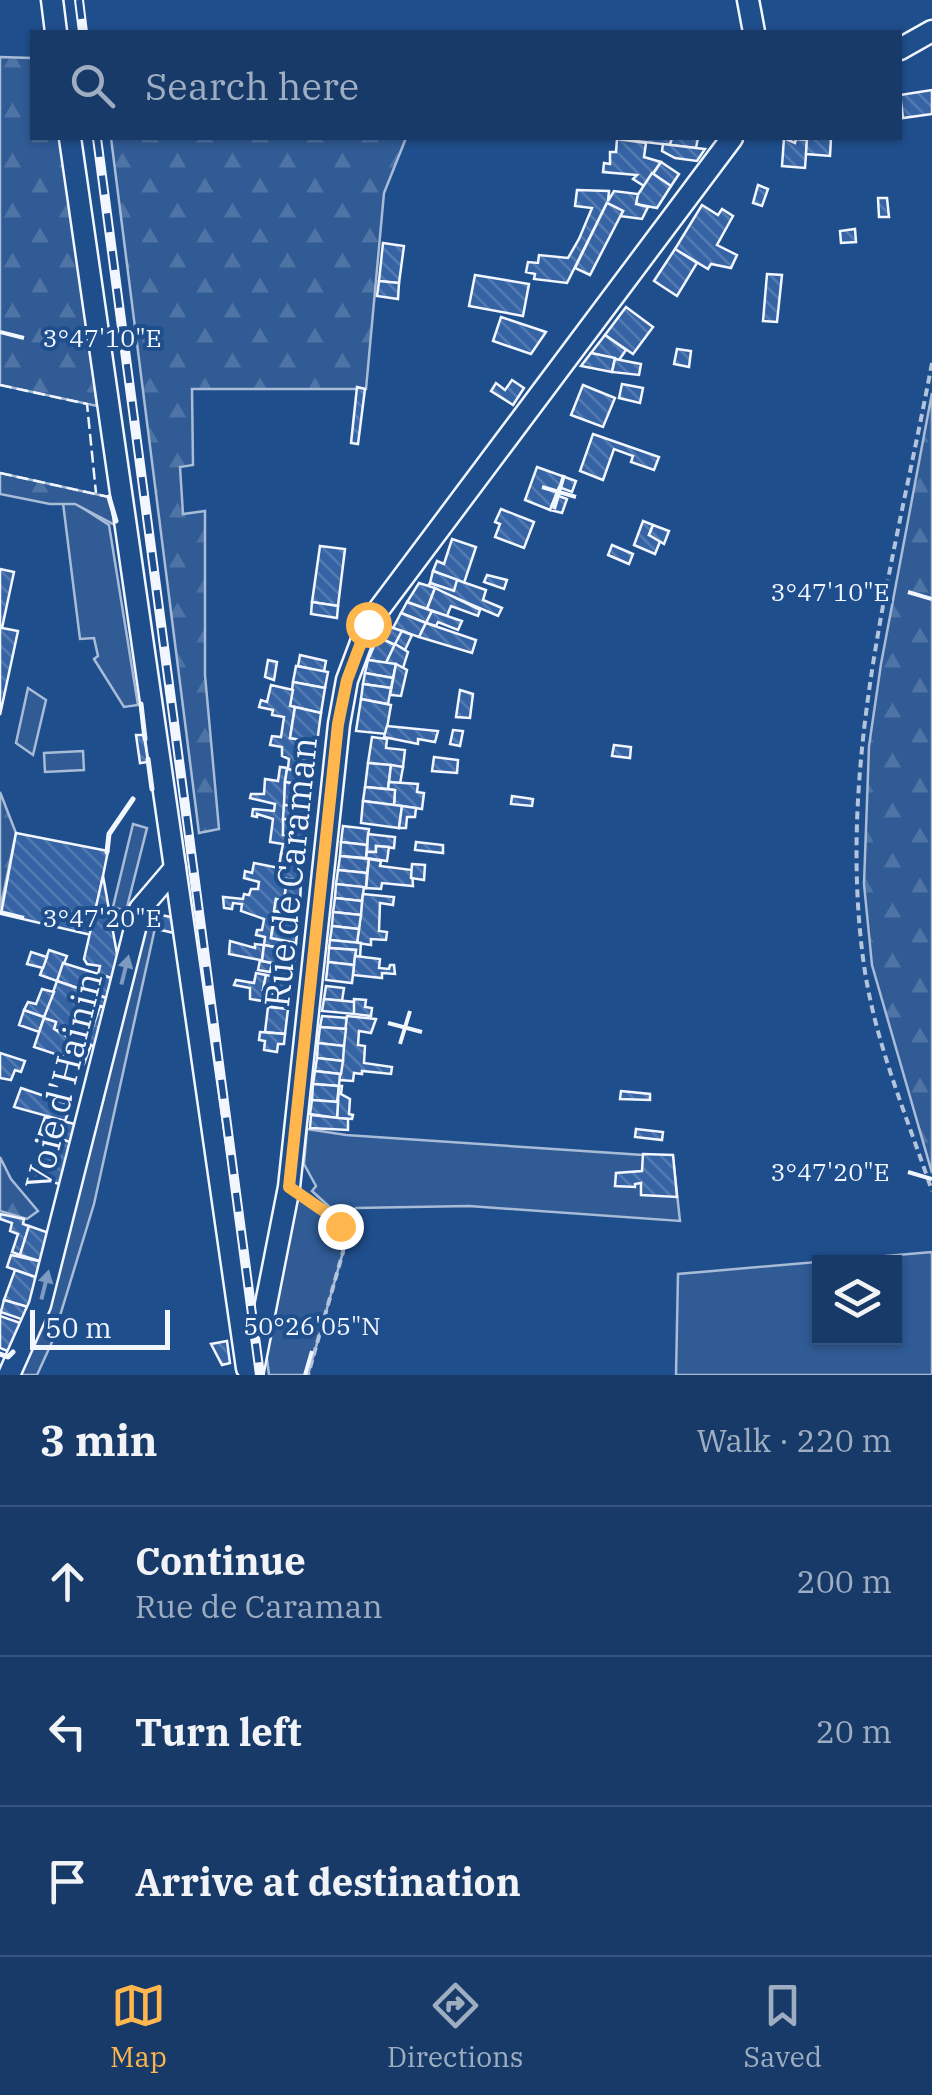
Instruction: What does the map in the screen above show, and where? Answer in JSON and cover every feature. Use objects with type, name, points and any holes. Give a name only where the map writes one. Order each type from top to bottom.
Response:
[{"type":"street","points":[[52,0],[56,30]]},
{"type":"street","points":[[748,0],[754,30]]},
{"type":"street","points":[[902,48],[932,31]]},
{"type":"street","points":[[70,140],[250,1375]]},
{"type":"street","name":"Rue de Caraman","points":[[250,1375],[289,1187],[338,724],[357,650],[368,624],[731,140]]},
{"type":"street","name":"Voie d'Hainin","points":[[9,1375],[40,1305],[140,909],[174,868]]},
{"type":"path","points":[[932,363],[872,661],[859,757],[856,837],[863,958],[875,1023],[932,1191]]},
{"type":"path","points":[[289,1187],[334,1218],[344,1236],[308,1375]]},
{"type":"shaded area","points":[[63,503],[75,503],[109,525],[138,705],[124,707],[94,659],[98,656],[94,638],[80,639]]},
{"type":"shaded area","points":[[28,688],[46,700],[33,755],[16,743]]},
{"type":"shaded area","points":[[83,751],[84,770],[45,772],[44,753]]},
{"type":"shaded area","points":[[133,824],[147,828],[126,911],[113,907]]},
{"type":"shaded area","points":[[144,926],[155,928],[94,1204],[52,1342],[37,1375],[9,1375],[40,1305],[102,1105]]},
{"type":"shaded area","points":[[307,1129],[346,1135],[673,1157],[680,1221],[469,1206],[356,1208],[345,1221],[312,1191],[316,1186],[304,1164]]},
{"type":"shaded area","points":[[289,1187],[334,1218],[343,1237],[343,1252],[308,1375],[269,1375],[262,1321]]},
{"type":"shaded area","points":[[932,1252],[932,1375],[676,1375],[678,1274],[812,1262],[812,1345],[902,1345],[902,1255],[897,1255]]},
{"type":"green space","points":[[0,57],[30,58],[30,140],[64,140],[97,406],[0,385]]},
{"type":"green space","points":[[111,140],[405,140],[384,193],[366,389],[192,389],[193,465],[180,467],[183,514],[205,511],[205,675],[219,829],[199,833]]},
{"type":"green space","points":[[932,393],[932,1173],[872,965],[864,884],[869,746]]},
{"type":"green space","points":[[0,473],[109,497],[117,526],[75,504],[50,504],[0,494]]},
{"type":"green space","points":[[0,792],[16,833],[0,910]]},
{"type":"green space","points":[[0,1157],[11,1179],[38,1211],[27,1219],[0,1211]]},
{"type":"building","points":[[932,90],[932,114],[903,118],[902,95]]},
{"type":"building","points":[[617,140],[646,143],[644,157],[661,162],[644,186],[633,179],[637,175],[603,172],[604,163],[610,164],[610,152],[616,152]]},
{"type":"building","points":[[627,140],[671,140],[670,145]]},
{"type":"building","points":[[671,140],[698,140],[696,148],[670,145]]},
{"type":"building","points":[[784,140],[807,140],[805,168],[782,166]]},
{"type":"building","points":[[807,140],[831,140],[830,156],[806,154]]},
{"type":"building","points":[[663,144],[705,149],[697,161],[675,158],[662,151]]},
{"type":"building","points":[[661,162],[679,174],[671,186],[653,174]]},
{"type":"building","points":[[652,173],[671,186],[657,208],[636,204]]},
{"type":"building","points":[[758,185],[768,189],[762,206],[753,203]]},
{"type":"building","points":[[577,190],[609,191],[608,201],[614,191],[638,194],[636,204],[648,207],[642,219],[620,216],[623,211],[607,203],[567,283],[534,279],[535,274],[526,272],[528,262],[538,263],[539,255],[568,258],[579,239],[592,208],[575,206]]},
{"type":"building","points":[[878,198],[887,198],[889,217],[879,217]]},
{"type":"building","points":[[607,203],[623,211],[590,275],[575,268]]},
{"type":"building","points":[[702,205],[718,215],[722,209],[733,216],[717,245],[737,255],[731,268],[711,264],[708,269],[675,249]]},
{"type":"building","points":[[855,229],[856,242],[841,243],[840,231]]},
{"type":"building","points":[[383,243],[404,246],[399,283],[379,281]]},
{"type":"building","points":[[675,249],[697,263],[677,296],[654,281]]},
{"type":"building","points":[[767,274],[782,275],[777,322],[763,321]]},
{"type":"building","points":[[475,275],[529,284],[523,316],[469,306]]},
{"type":"building","points":[[379,281],[399,283],[398,299],[377,296]]},
{"type":"building","points":[[626,307],[653,327],[633,354],[605,335]]},
{"type":"building","points":[[501,317],[546,332],[531,354],[493,341]]},
{"type":"building","points":[[605,335],[626,350],[619,360],[591,353]]},
{"type":"building","points":[[677,349],[691,351],[689,367],[674,364]]},
{"type":"building","points":[[591,353],[615,358],[612,372],[581,366]]},
{"type":"building","points":[[615,359],[641,364],[639,375],[612,372]]},
{"type":"building","points":[[512,380],[524,388],[513,405],[491,391],[496,383],[505,390]]},
{"type":"building","points":[[622,384],[643,388],[640,403],[619,398]]},
{"type":"building","points":[[583,385],[615,398],[603,427],[571,415]]},
{"type":"building","points":[[357,387],[365,389],[358,444],[351,443]]},
{"type":"building","points":[[593,434],[659,457],[654,470],[631,462],[633,456],[614,449],[603,480],[580,471]]},
{"type":"building","points":[[537,467],[576,481],[572,492],[559,487],[550,510],[525,500]]},
{"type":"building","points":[[556,495],[567,499],[562,513],[550,510]]},
{"type":"building","points":[[501,509],[534,522],[524,548],[495,537],[500,524],[495,522]]},
{"type":"building","points":[[643,521],[653,525],[649,535],[661,539],[655,554],[634,545]]},
{"type":"building","points":[[653,525],[669,531],[664,544],[649,535]]},
{"type":"building","points":[[452,539],[476,547],[464,583],[433,571],[437,561],[444,564]]},
{"type":"building","points":[[612,545],[633,554],[629,564],[608,555]]},
{"type":"building","points":[[320,546],[345,549],[338,606],[312,602]]},
{"type":"building","points":[[0,569],[14,572],[2,628],[18,631],[0,715]]},
{"type":"building","points":[[433,571],[458,580],[454,591],[430,583]]},
{"type":"building","points":[[487,575],[507,580],[504,589],[484,582]]},
{"type":"building","points":[[457,580],[486,590],[483,600],[502,608],[498,616],[428,586],[430,583],[454,591]]},
{"type":"building","points":[[419,583],[435,588],[427,609],[407,602]]},
{"type":"building","points":[[435,588],[480,610],[478,616],[451,606],[447,616],[427,609]]},
{"type":"building","points":[[312,602],[338,606],[337,618],[311,614]]},
{"type":"building","points":[[407,602],[432,611],[426,623],[401,613]]},
{"type":"building","points":[[432,611],[462,621],[458,630],[438,622],[436,626],[426,623]]},
{"type":"building","points":[[401,613],[426,623],[419,637],[393,628]]},
{"type":"building","points":[[426,623],[476,640],[472,653],[419,637]]},
{"type":"building","points":[[384,625],[402,631],[395,645],[378,637]]},
{"type":"building","points":[[402,631],[412,635],[405,650],[395,644]]},
{"type":"building","points":[[378,637],[395,645],[386,663],[368,660]]},
{"type":"building","points":[[395,644],[408,652],[403,668],[386,663]]},
{"type":"building","points":[[300,655],[326,661],[324,672],[298,666]]},
{"type":"building","points":[[268,660],[277,662],[274,680],[265,677]]},
{"type":"building","points":[[368,660],[396,664],[393,678],[365,673]]},
{"type":"building","points":[[396,664],[407,670],[401,696],[390,695]]},
{"type":"building","points":[[296,666],[328,672],[325,688],[293,682]]},
{"type":"building","points":[[365,673],[393,678],[391,688],[363,684]]},
{"type":"building","points":[[293,682],[325,688],[321,713],[290,706]]},
{"type":"building","points":[[363,684],[391,688],[388,704],[361,699]]},
{"type":"building","points":[[271,685],[293,690],[290,706],[295,707],[290,738],[301,740],[299,759],[314,764],[313,774],[287,769],[285,782],[283,835],[305,838],[303,857],[281,854],[283,844],[270,842],[273,819],[252,816],[253,809],[274,811],[275,804],[250,798],[251,794],[264,794],[265,779],[278,781],[280,767],[288,768],[289,759],[282,756],[282,747],[270,745],[272,736],[281,737],[284,717],[259,707],[261,700],[267,702]]},
{"type":"building","points":[[460,690],[473,694],[470,718],[456,717]]},
{"type":"building","points":[[361,699],[391,705],[386,734],[356,731]]},
{"type":"building","points":[[295,707],[321,713],[317,743],[290,738]]},
{"type":"building","points":[[387,726],[438,731],[435,742],[418,739],[418,744],[384,737]]},
{"type":"building","points":[[453,730],[463,731],[460,746],[450,744]]},
{"type":"building","points":[[136,735],[144,735],[148,762],[140,763]]},
{"type":"building","points":[[372,737],[387,739],[386,748],[405,750],[403,767],[368,763]]},
{"type":"building","points":[[301,740],[317,743],[313,763],[299,759]]},
{"type":"building","points":[[614,745],[631,747],[630,758],[612,756]]},
{"type":"building","points":[[434,757],[458,760],[457,773],[432,771]]},
{"type":"building","points":[[368,763],[391,765],[388,789],[365,787]]},
{"type":"building","points":[[391,765],[403,767],[400,784],[389,782]]},
{"type":"building","points":[[287,769],[313,774],[312,787],[285,782]]},
{"type":"building","points":[[285,782],[310,786],[308,806],[284,805]]},
{"type":"building","points":[[389,782],[418,784],[417,792],[424,793],[422,809],[394,805],[395,790],[388,789]]},
{"type":"building","points":[[365,787],[395,790],[394,805],[363,801]]},
{"type":"building","points":[[512,796],[533,799],[532,806],[511,804]]},
{"type":"building","points":[[363,801],[402,806],[399,828],[361,823]]},
{"type":"building","points":[[284,805],[308,806],[306,820],[283,819]]},
{"type":"building","points":[[402,806],[416,808],[415,817],[407,817],[406,828],[399,828]]},
{"type":"building","points":[[283,819],[306,820],[305,838],[283,835]]},
{"type":"building","points":[[343,826],[369,829],[367,845],[341,842]]},
{"type":"building","points":[[16,833],[108,851],[91,935],[1,914]]},
{"type":"building","points":[[368,834],[395,837],[394,848],[376,846],[376,852],[367,852]]},
{"type":"building","points":[[341,842],[367,845],[366,858],[340,856]]},
{"type":"building","points":[[416,842],[443,845],[443,853],[415,850]]},
{"type":"building","points":[[376,846],[389,847],[387,861],[366,858],[367,852],[376,852]]},
{"type":"building","points":[[281,854],[303,857],[301,881],[277,878]]},
{"type":"building","points":[[340,856],[369,859],[367,873],[338,870]]},
{"type":"building","points":[[369,859],[381,861],[380,866],[412,870],[413,886],[382,883],[381,889],[366,888]]},
{"type":"building","points":[[254,863],[279,868],[277,878],[287,879],[284,901],[276,899],[271,938],[296,943],[295,951],[264,945],[265,937],[256,935],[257,930],[262,930],[264,919],[241,911],[242,904],[224,908],[223,897],[243,899],[251,889],[258,889],[259,882],[244,878],[245,871],[252,873]]},
{"type":"building","points":[[412,864],[425,865],[424,880],[411,878]]},
{"type":"building","points":[[338,870],[367,873],[366,888],[336,884]]},
{"type":"building","points":[[103,876],[117,954],[123,955],[118,980],[98,974],[100,966],[87,964],[84,959]]},
{"type":"building","points":[[287,879],[301,881],[300,903],[284,901]]},
{"type":"building","points":[[336,884],[364,887],[362,901],[335,898]]},
{"type":"building","points":[[363,894],[394,897],[393,905],[380,903],[379,931],[387,932],[386,940],[371,939],[371,945],[357,943]]},
{"type":"building","points":[[335,898],[362,901],[361,915],[333,912]]},
{"type":"building","points":[[276,899],[300,903],[298,916],[274,911]]},
{"type":"building","points":[[275,911],[298,916],[298,925],[274,921]]},
{"type":"building","points":[[147,912],[171,917],[174,933],[144,926]]},
{"type":"building","points":[[333,912],[361,915],[359,929],[332,926]]},
{"type":"building","points":[[274,921],[298,925],[296,943],[271,938]]},
{"type":"building","points":[[332,926],[359,929],[357,943],[330,940]]},
{"type":"building","points":[[330,940],[361,943],[360,957],[355,956],[356,950],[329,948]]},
{"type":"building","points":[[230,941],[255,948],[255,944],[264,945],[262,961],[272,963],[270,972],[258,970],[260,960],[229,954]]},
{"type":"building","points":[[264,945],[295,951],[294,967],[262,961]]},
{"type":"building","points":[[329,948],[356,950],[354,965],[328,962]]},
{"type":"building","points":[[49,950],[67,956],[57,981],[40,975]]},
{"type":"building","points":[[31,952],[47,957],[43,968],[27,964]]},
{"type":"building","points":[[355,956],[380,959],[379,968],[394,965],[395,974],[382,973],[382,978],[353,975]]},
{"type":"building","points":[[328,962],[354,965],[352,983],[326,980]]},
{"type":"building","points":[[63,963],[118,980],[113,1000],[57,981]]},
{"type":"building","points":[[275,966],[292,970],[291,980],[273,977]]},
{"type":"building","points":[[256,973],[266,975],[263,990],[271,991],[269,1002],[250,999],[250,988],[234,985],[236,980],[254,983]]},
{"type":"building","points":[[266,975],[292,980],[290,995],[263,990]]},
{"type":"building","points":[[57,981],[112,1000],[110,1009],[80,1000],[68,1035],[54,1029],[56,1022],[44,1018],[39,1032],[19,1025],[24,1010],[44,1017]]},
{"type":"building","points":[[326,986],[344,988],[342,1001],[324,999]]},
{"type":"building","points":[[42,989],[54,992],[44,1017],[24,1010],[28,1002],[36,1004]]},
{"type":"building","points":[[273,992],[290,995],[288,1009],[272,1007]]},
{"type":"building","points":[[324,999],[355,1002],[354,1014],[322,1011]]},
{"type":"building","points":[[354,999],[366,1000],[365,1007],[372,1008],[371,1016],[354,1014]]},
{"type":"building","points":[[100,1006],[110,1009],[100,1049],[91,1045],[84,1064],[64,1057],[73,1023],[92,1030]]},
{"type":"building","points":[[268,1007],[288,1009],[285,1034],[265,1032]]},
{"type":"building","points":[[322,1016],[347,1018],[346,1029],[320,1027]]},
{"type":"building","points":[[347,1016],[376,1019],[371,1033],[359,1031],[358,1045],[365,1046],[364,1063],[392,1067],[391,1074],[362,1071],[354,1073],[353,1081],[339,1080]]},
{"type":"building","points":[[44,1018],[56,1022],[54,1029],[71,1039],[64,1057],[34,1047]]},
{"type":"building","points":[[320,1027],[346,1029],[344,1046],[318,1043]]},
{"type":"building","points":[[260,1032],[285,1034],[284,1044],[278,1044],[277,1052],[264,1050]]},
{"type":"building","points":[[318,1043],[344,1046],[343,1061],[317,1058]]},
{"type":"building","points":[[0,1053],[25,1061],[21,1072],[15,1070],[11,1080],[0,1078]]},
{"type":"building","points":[[317,1058],[343,1061],[341,1074],[315,1071]]},
{"type":"building","points":[[315,1071],[340,1074],[339,1086],[313,1084]]},
{"type":"building","points":[[313,1084],[339,1086],[337,1102],[312,1100]]},
{"type":"building","points":[[339,1086],[341,1094],[350,1099],[352,1119],[337,1118]]},
{"type":"building","points":[[21,1088],[71,1105],[65,1121],[14,1107]]},
{"type":"building","points":[[621,1091],[650,1094],[650,1100],[620,1099]]},
{"type":"building","points":[[312,1100],[338,1102],[337,1118],[310,1114]]},
{"type":"building","points":[[311,1115],[348,1119],[348,1130],[310,1128]]},
{"type":"building","points":[[45,1117],[79,1125],[74,1143],[39,1134]]},
{"type":"building","points":[[636,1129],[663,1132],[662,1140],[635,1137]]},
{"type":"building","points":[[49,1136],[74,1143],[62,1185],[36,1177],[43,1142]]},
{"type":"building","points":[[643,1154],[673,1155],[677,1197],[641,1195],[641,1183],[635,1187],[615,1186],[616,1173],[642,1171]]},
{"type":"building","points":[[0,1214],[24,1219],[23,1224],[29,1226],[20,1255],[12,1252],[18,1234],[10,1231],[12,1223],[0,1219]]},
{"type":"building","points":[[29,1226],[52,1234],[43,1262],[20,1255]]},
{"type":"building","points":[[11,1255],[43,1262],[38,1278],[7,1267]]},
{"type":"building","points":[[15,1270],[38,1278],[28,1307],[4,1300]]},
{"type":"building","points":[[4,1300],[28,1307],[24,1320],[1,1312],[0,1315]]},
{"type":"building","points":[[0,1316],[23,1324],[10,1352],[0,1348]]},
{"type":"building","points":[[227,1341],[230,1363],[222,1365],[211,1344]]},
{"type":"railway","points":[[79,0],[83,30]]},
{"type":"railway","points":[[97,140],[260,1375]]},
{"type":"fence","points":[[0,385],[87,404],[96,493]]},
{"type":"fence","points":[[0,473],[109,497]]},
{"type":"wall","points":[[109,497],[116,521]]},
{"type":"wall","points":[[141,704],[145,739]]},
{"type":"wall","points":[[148,759],[152,789]]},
{"type":"wall","points":[[107,852],[109,834],[133,799]]},
{"type":"wall","points":[[0,1354],[8,1357],[13,1352]]},
{"type":"route","points":[[340,1226],[289,1187],[338,724],[347,680],[368,624]]}]
